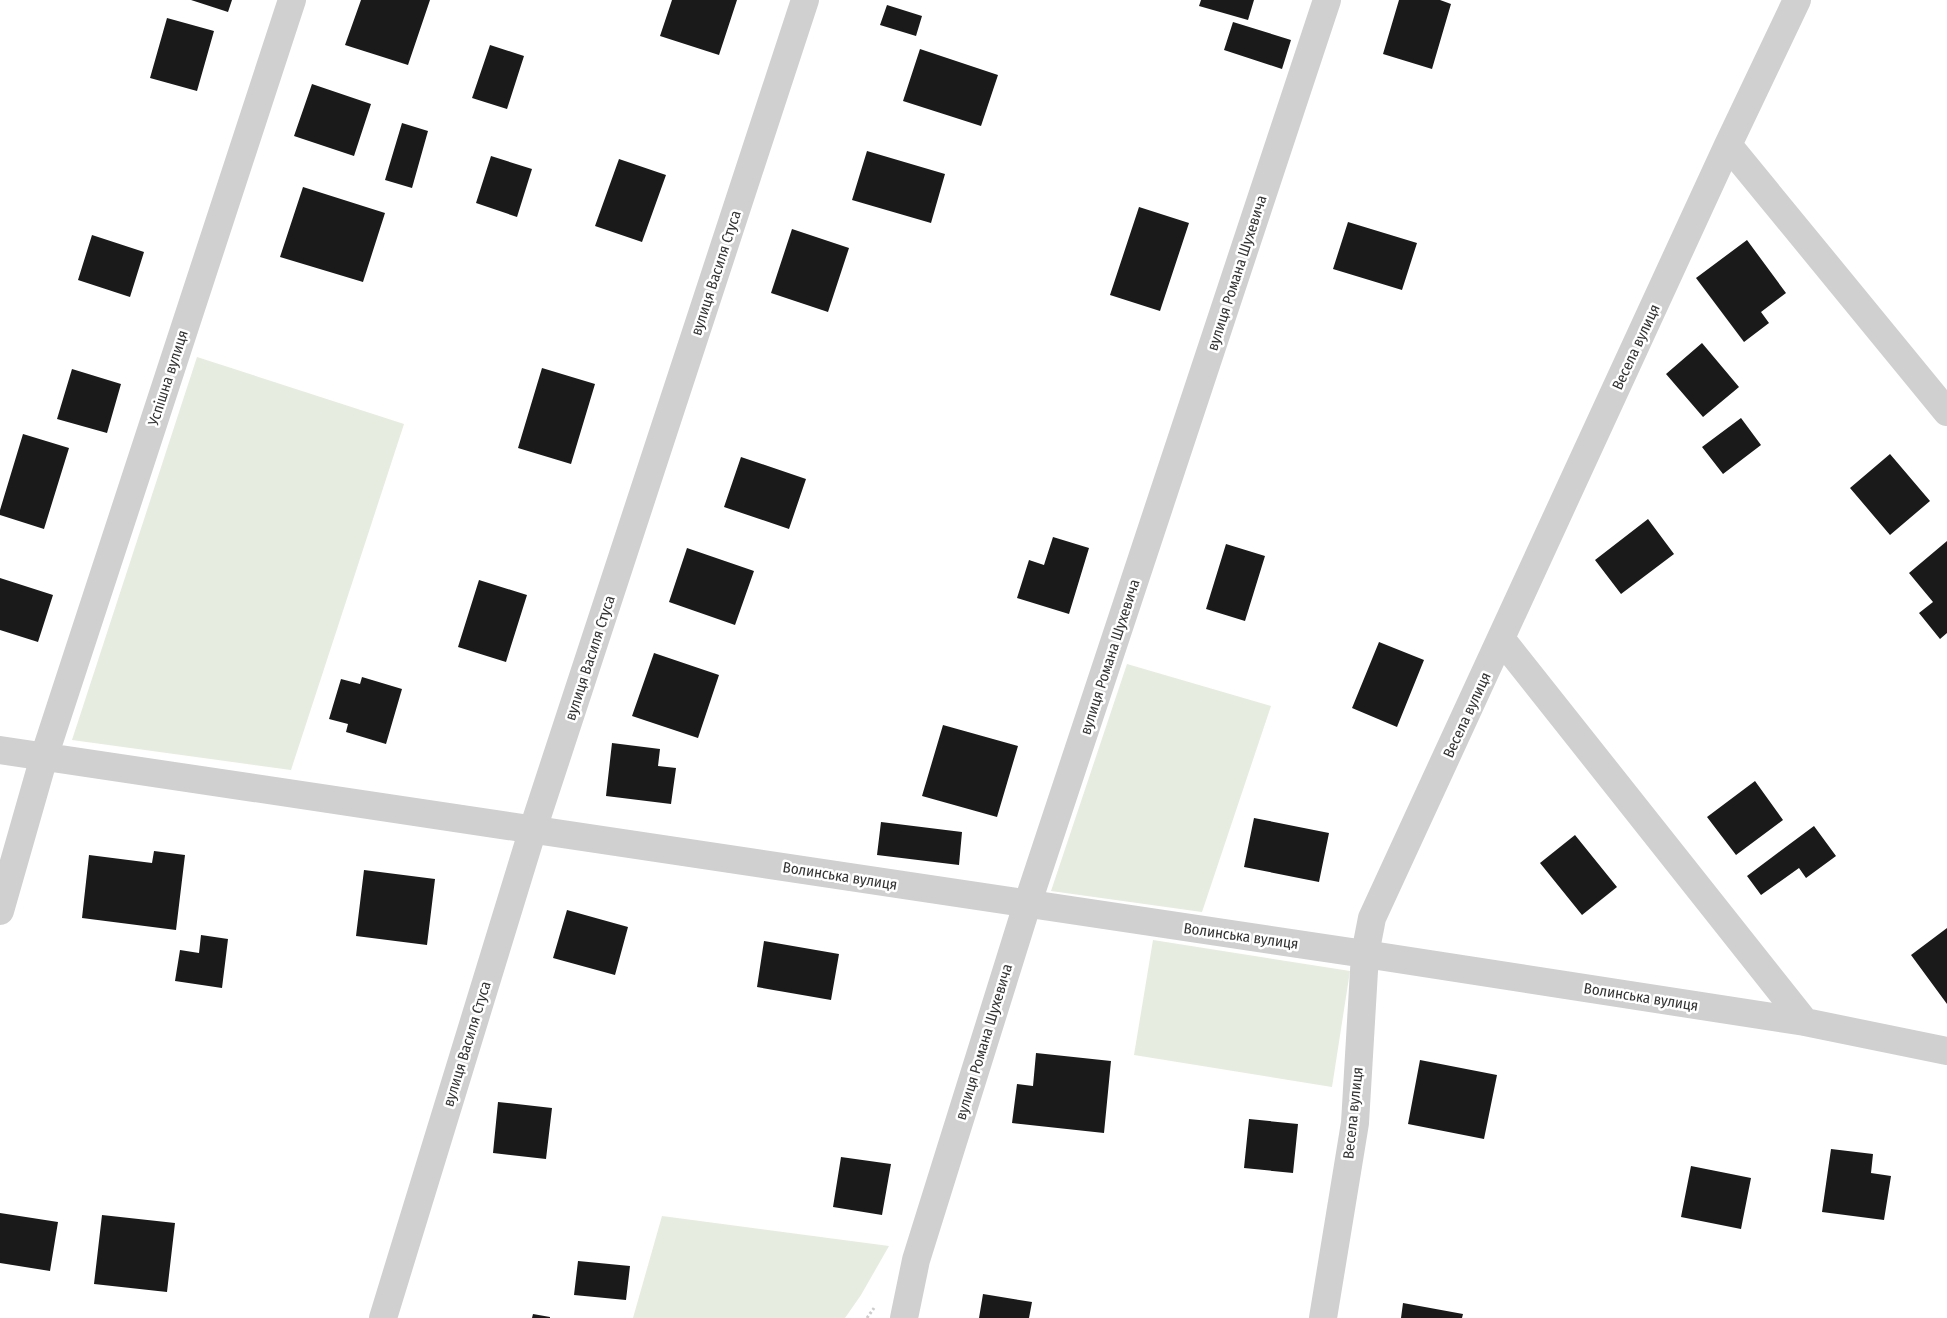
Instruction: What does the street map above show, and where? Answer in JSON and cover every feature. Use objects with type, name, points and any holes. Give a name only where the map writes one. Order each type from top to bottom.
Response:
[{"type":"street","name":"Успішна вулиця","points":[[0,911],[44,757],[292,0]]},
{"type":"street","name":"вулиця Василя Стуса","points":[[382,1318],[533,829],[805,0]]},
{"type":"street","name":"вулиця Романа Шухевича","points":[[904,1318],[916,1260],[1027,905],[1328,0]]},
{"type":"street","name":"Весела вулиця","points":[[1323,1318],[1355,1124],[1365,954],[1372,918],[1502,640],[1728,145],[1797,0]]},
{"type":"street","points":[[1728,145],[1947,412]]},
{"type":"street","points":[[1502,640],[1805,1022]]},
{"type":"street","name":"Волинська вулиця","points":[[0,750],[1365,954],[1805,1022],[1947,1051]]},
{"type":"shaded area","points":[[197,357],[404,424],[291,770],[72,740]]},
{"type":"shaded area","points":[[1127,664],[1271,706],[1202,912],[1051,891]]},
{"type":"shaded area","points":[[1153,940],[1350,971],[1332,1087],[1134,1055]]},
{"type":"shaded area","points":[[662,1216],[889,1246],[861,1295],[845,1318],[633,1318]]},
{"type":"building","points":[[191,0],[232,0],[228,12]]},
{"type":"building","points":[[361,0],[430,0],[408,65],[345,45]]},
{"type":"building","points":[[672,0],[737,0],[719,55],[660,36]]},
{"type":"building","points":[[1201,0],[1254,0],[1248,20],[1199,6]]},
{"type":"building","points":[[1399,0],[1440,0],[1451,4],[1432,69],[1383,54]]},
{"type":"building","points":[[887,5],[922,16],[916,36],[880,25]]},
{"type":"building","points":[[167,18],[214,31],[197,91],[150,78]]},
{"type":"building","points":[[1233,22],[1291,40],[1282,69],[1224,50]]},
{"type":"building","points":[[490,45],[524,56],[507,109],[472,98]]},
{"type":"building","points":[[920,49],[998,75],[981,126],[903,101]]},
{"type":"building","points":[[312,84],[371,104],[354,156],[294,136]]},
{"type":"building","points":[[402,123],[428,131],[412,188],[385,180]]},
{"type":"building","points":[[867,151],[945,174],[931,223],[852,200]]},
{"type":"building","points":[[491,156],[532,169],[517,217],[476,203]]},
{"type":"building","points":[[619,159],[666,175],[642,242],[595,226]]},
{"type":"building","points":[[303,187],[385,213],[363,282],[280,257]]},
{"type":"building","points":[[1139,207],[1189,223],[1160,311],[1110,295]]},
{"type":"building","points":[[1348,222],[1417,243],[1402,290],[1333,269]]},
{"type":"building","points":[[792,229],[849,248],[828,312],[771,293]]},
{"type":"building","points":[[92,235],[144,252],[130,297],[78,280]]},
{"type":"building","points":[[1747,240],[1786,293],[1761,312],[1769,323],[1744,342],[1696,278]]},
{"type":"building","points":[[1702,343],[1739,387],[1703,417],[1666,374]]},
{"type":"building","points":[[542,368],[595,384],[571,464],[518,448]]},
{"type":"building","points":[[72,369],[121,384],[107,433],[57,419]]},
{"type":"building","points":[[1741,418],[1761,445],[1723,474],[1702,447]]},
{"type":"building","points":[[23,434],[69,448],[44,529],[0,515]]},
{"type":"building","points":[[1890,454],[1930,501],[1890,535],[1850,488]]},
{"type":"building","points":[[741,457],[806,479],[789,529],[724,507]]},
{"type":"building","points":[[1648,519],[1674,554],[1621,594],[1595,560]]},
{"type":"building","points":[[1053,537],[1089,548],[1069,614],[1017,598],[1029,560],[1044,565]]},
{"type":"building","points":[[1947,541],[1947,633],[1940,639],[1919,613],[1933,602],[1909,573]]},
{"type":"building","points":[[1226,544],[1265,556],[1245,621],[1206,609]]},
{"type":"building","points":[[687,548],[754,571],[735,625],[669,602]]},
{"type":"building","points":[[0,578],[53,595],[38,642],[0,630]]},
{"type":"building","points":[[479,580],[527,595],[506,662],[458,647]]},
{"type":"building","points":[[1379,642],[1424,660],[1397,727],[1352,708]]},
{"type":"building","points":[[654,653],[719,675],[698,738],[632,716]]},
{"type":"building","points":[[362,677],[402,689],[386,744],[346,732],[348,724],[329,719],[341,679],[360,684]]},
{"type":"building","points":[[943,725],[1018,746],[997,817],[922,796]]},
{"type":"building","points":[[612,743],[660,749],[658,766],[676,768],[671,804],[606,796]]},
{"type":"building","points":[[1755,781],[1783,820],[1736,855],[1707,817]]},
{"type":"building","points":[[1254,818],[1329,833],[1319,882],[1244,867]]},
{"type":"building","points":[[881,822],[962,832],[959,865],[877,855]]},
{"type":"building","points":[[1814,826],[1836,856],[1806,878],[1799,868],[1761,895],[1747,876]]},
{"type":"building","points":[[1575,835],[1617,887],[1582,915],[1540,863]]},
{"type":"building","points":[[154,851],[185,855],[176,930],[82,918],[89,855],[152,863]]},
{"type":"building","points":[[364,870],[435,879],[427,945],[356,936]]},
{"type":"building","points":[[567,910],[628,927],[615,975],[553,958]]},
{"type":"building","points":[[1947,928],[1947,1004],[1911,955]]},
{"type":"building","points":[[201,935],[228,939],[222,988],[175,981],[180,950],[199,953]]},
{"type":"building","points":[[764,941],[839,954],[831,1000],[757,987]]},
{"type":"building","points":[[1036,1053],[1111,1061],[1104,1133],[1012,1123],[1017,1084],[1033,1086]]},
{"type":"building","points":[[1420,1060],[1497,1075],[1484,1139],[1408,1124]]},
{"type":"building","points":[[498,1102],[552,1108],[546,1159],[493,1153]]},
{"type":"building","points":[[1249,1119],[1298,1124],[1293,1173],[1244,1168]]},
{"type":"building","points":[[1831,1149],[1873,1154],[1871,1173],[1891,1176],[1884,1220],[1822,1212]]},
{"type":"building","points":[[841,1157],[891,1164],[882,1215],[833,1207]]},
{"type":"building","points":[[1691,1166],[1751,1178],[1741,1229],[1681,1217]]},
{"type":"building","points":[[0,1213],[58,1222],[50,1271],[0,1263]]},
{"type":"building","points":[[102,1215],[175,1223],[167,1292],[94,1284]]},
{"type":"building","points":[[578,1261],[630,1266],[626,1300],[574,1295]]},
{"type":"building","points":[[983,1294],[1032,1302],[1029,1318],[979,1318]]},
{"type":"building","points":[[1403,1303],[1463,1314],[1462,1318],[1401,1318]]},
{"type":"building","points":[[533,1314],[550,1317],[550,1318],[532,1318]]}]
